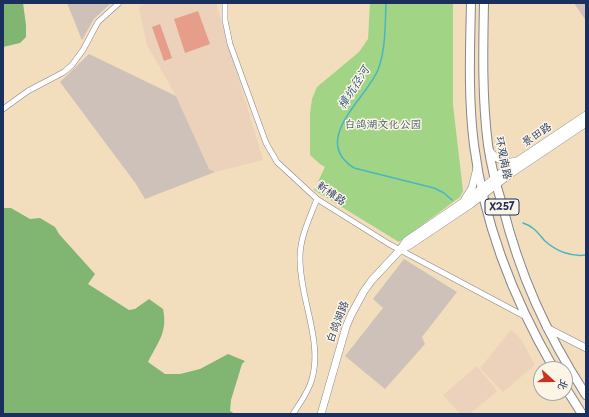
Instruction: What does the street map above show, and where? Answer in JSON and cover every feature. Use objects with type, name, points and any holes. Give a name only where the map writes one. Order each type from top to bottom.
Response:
[{"type":"main road","name":"X257","points":[[471,3],[471,100],[474,146],[483,191],[504,263],[527,318],[550,361]]},
{"type":"main road","name":"环观南路","points":[[484,3],[483,83],[489,150],[496,181],[518,262],[532,297],[564,360],[586,395]]},
{"type":"main road","points":[[573,400],[582,414]]},
{"type":"street","points":[[3,109],[28,91],[64,72],[72,65],[81,54],[98,22],[119,3]]},
{"type":"street","name":"新樟路","points":[[225,3],[225,20],[230,44],[271,153],[277,162],[317,198],[400,250],[527,318]]},
{"type":"street","name":"景田路","points":[[483,191],[517,161],[586,115]]},
{"type":"street","name":"景田路","points":[[496,181],[510,174],[586,123]]},
{"type":"street","points":[[489,150],[494,156],[502,160],[510,162],[517,161]]},
{"type":"street","points":[[463,202],[467,198],[472,188],[478,166]]},
{"type":"street","name":"白鸽湖路","points":[[321,414],[346,327],[357,303],[372,280],[400,250],[406,241],[463,202],[483,191]]},
{"type":"street","name":"白鸽湖路","points":[[400,250],[410,245],[483,191]]},
{"type":"street","points":[[294,414],[308,390],[314,370],[314,347],[300,271],[300,258],[304,235],[317,198]]},
{"type":"street","points":[[547,328],[586,348]]},
{"type":"shaded area","points":[[67,3],[111,3],[94,19],[82,40]]},
{"type":"shaded area","points":[[149,3],[216,3],[263,160],[215,172],[209,169],[176,96],[147,45],[139,9],[141,5]]},
{"type":"shaded area","points":[[574,3],[586,3],[586,21]]},
{"type":"shaded area","points":[[89,54],[176,96],[209,169],[215,172],[145,199],[136,184],[60,82]]},
{"type":"shaded area","points":[[404,259],[457,292],[422,337],[425,344],[385,389],[345,356],[383,308],[373,299]]},
{"type":"shaded area","points":[[511,330],[521,339],[533,361],[533,367],[503,392],[480,368]]},
{"type":"shaded area","points":[[477,366],[497,391],[470,414],[460,414],[443,395]]},
{"type":"green space","points":[[3,3],[23,3],[26,37],[20,43],[3,47]]},
{"type":"green space","name":"白鸽湖文化公园","points":[[370,3],[453,3],[453,105],[463,191],[460,197],[399,242],[314,190],[325,167],[310,155],[310,113],[312,99],[317,87],[359,52],[368,39]]},
{"type":"green space","points":[[3,208],[11,208],[30,219],[40,218],[55,227],[59,234],[95,274],[88,284],[129,310],[135,309],[149,299],[163,309],[163,331],[148,362],[165,374],[180,374],[200,369],[228,354],[245,361],[242,364],[231,400],[230,411],[235,414],[3,414]]},
{"type":"building","points":[[198,11],[210,44],[185,53],[174,19]]},
{"type":"building","points":[[160,24],[172,58],[164,61],[152,27]]},
{"type":"waterway","name":"樟坑径河","points":[[386,3],[384,45],[381,62],[372,81],[345,119],[339,132],[338,145],[342,157],[354,168],[434,188],[444,193],[452,200]]},
{"type":"waterway","name":"樟坑径河","points":[[523,223],[533,228],[554,248],[569,254],[586,255]]}]
